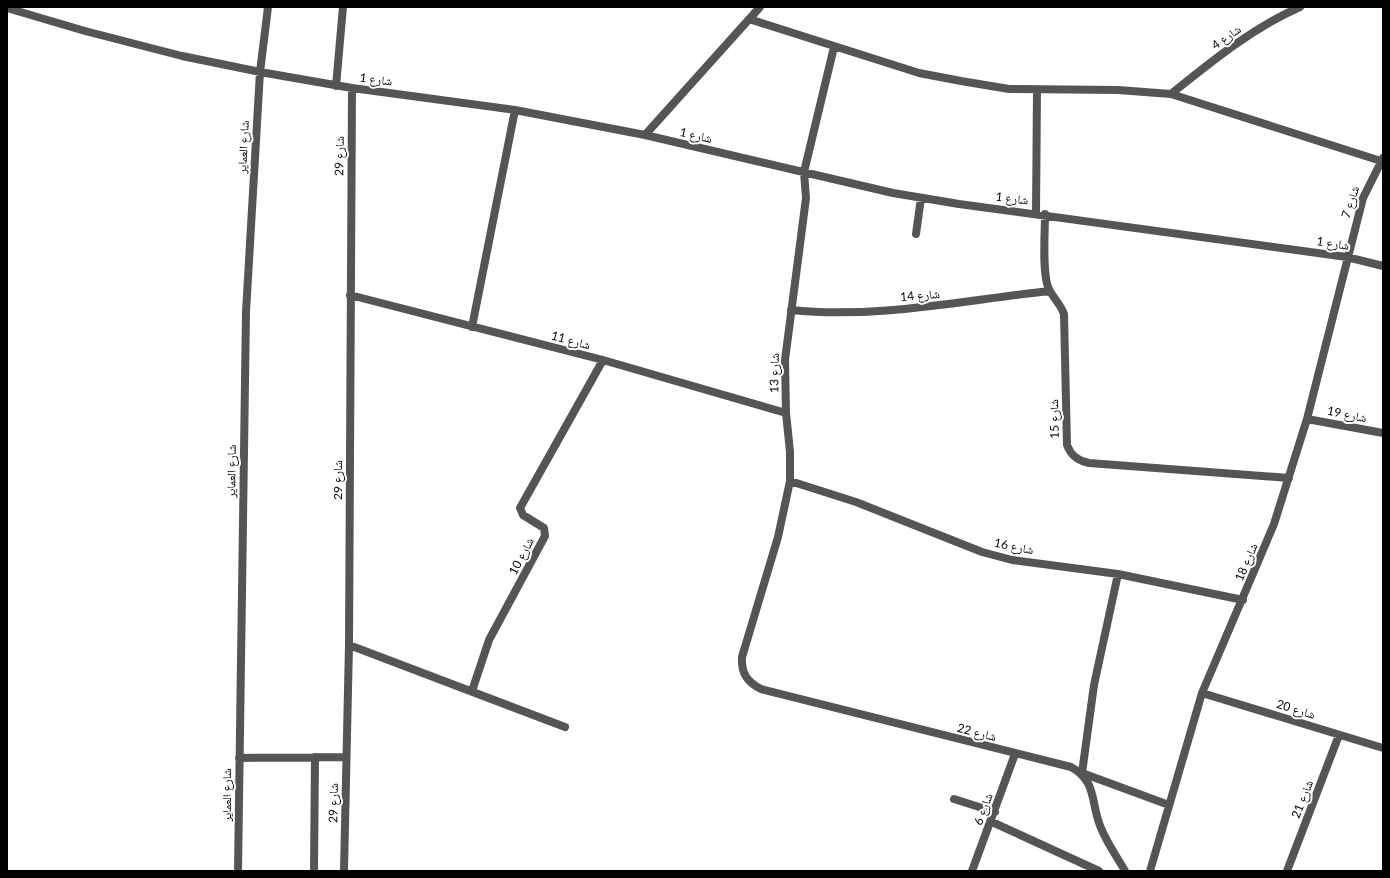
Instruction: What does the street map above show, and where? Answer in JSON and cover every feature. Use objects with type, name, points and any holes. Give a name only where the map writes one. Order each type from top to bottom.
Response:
[{"type":"street","name":"شارع العماير","points":[[238,871],[246,312],[260,72],[268,7]]},
{"type":"street","points":[[336,86],[343,7]]},
{"type":"street","points":[[645,135],[760,7]]},
{"type":"street","name":"شارع 4","points":[[1171,94],[1225,51],[1258,30],[1300,7]]},
{"type":"street","name":"شارع 1","points":[[7,8],[85,31],[182,56],[336,86],[515,110],[645,135],[921,198],[1347,257],[1383,266]]},
{"type":"street","points":[[749,19],[919,73],[1009,89],[1118,90],[1171,94],[1382,159]]},
{"type":"street","name":"شارع 13","points":[[761,690],[745,677],[742,667],[742,657],[778,537],[790,481],[785,360],[806,198],[804,172],[834,47]]},
{"type":"street","name":"شارع 29","points":[[344,871],[348,645],[352,88]]},
{"type":"street","points":[[1036,213],[1037,90]]},
{"type":"street","points":[[472,326],[515,110]]},
{"type":"street","name":"شارع 7","points":[[1347,257],[1363,198],[1382,159]]},
{"type":"street","points":[[916,234],[921,198]]},
{"type":"street","name":"شارع 15","points":[[1045,214],[1046,280],[1050,291],[1058,300],[1064,314],[1067,445],[1075,458],[1082,462],[1089,463],[1289,478]]},
{"type":"street","name":"شارع 18","points":[[1150,871],[1202,693],[1265,549],[1289,478],[1307,419],[1347,257]]},
{"type":"street","name":"شارع 14","points":[[791,310],[824,313],[856,313],[944,306],[1000,296],[1050,291]]},
{"type":"street","name":"شارع 11","points":[[350,294],[603,360],[786,413]]},
{"type":"street","name":"شارع 10","points":[[472,691],[489,640],[545,536],[544,528],[523,515],[520,508],[603,360]]},
{"type":"street","name":"شارع 19","points":[[1307,419],[1383,433]]},
{"type":"street","name":"شارع 16","points":[[790,481],[856,502],[982,552],[1012,560],[1118,574],[1243,600]]},
{"type":"street","points":[[1118,574],[1094,685],[1082,773],[1090,786],[1097,819],[1105,837],[1125,871]]},
{"type":"street","points":[[348,645],[566,727]]},
{"type":"street","name":"شارع 22","points":[[761,690],[1071,767],[1082,773],[1169,805]]},
{"type":"street","name":"شارع 20","points":[[1202,693],[1383,748]]},
{"type":"street","name":"شارع 21","points":[[1287,871],[1339,735]]},
{"type":"street","name":"شارع 6","points":[[972,871],[992,822],[1015,754]]},
{"type":"street","points":[[314,871],[315,757]]},
{"type":"street","points":[[239,758],[346,757]]},
{"type":"street","points":[[954,799],[995,812]]},
{"type":"street","points":[[992,822],[1099,871]]}]
